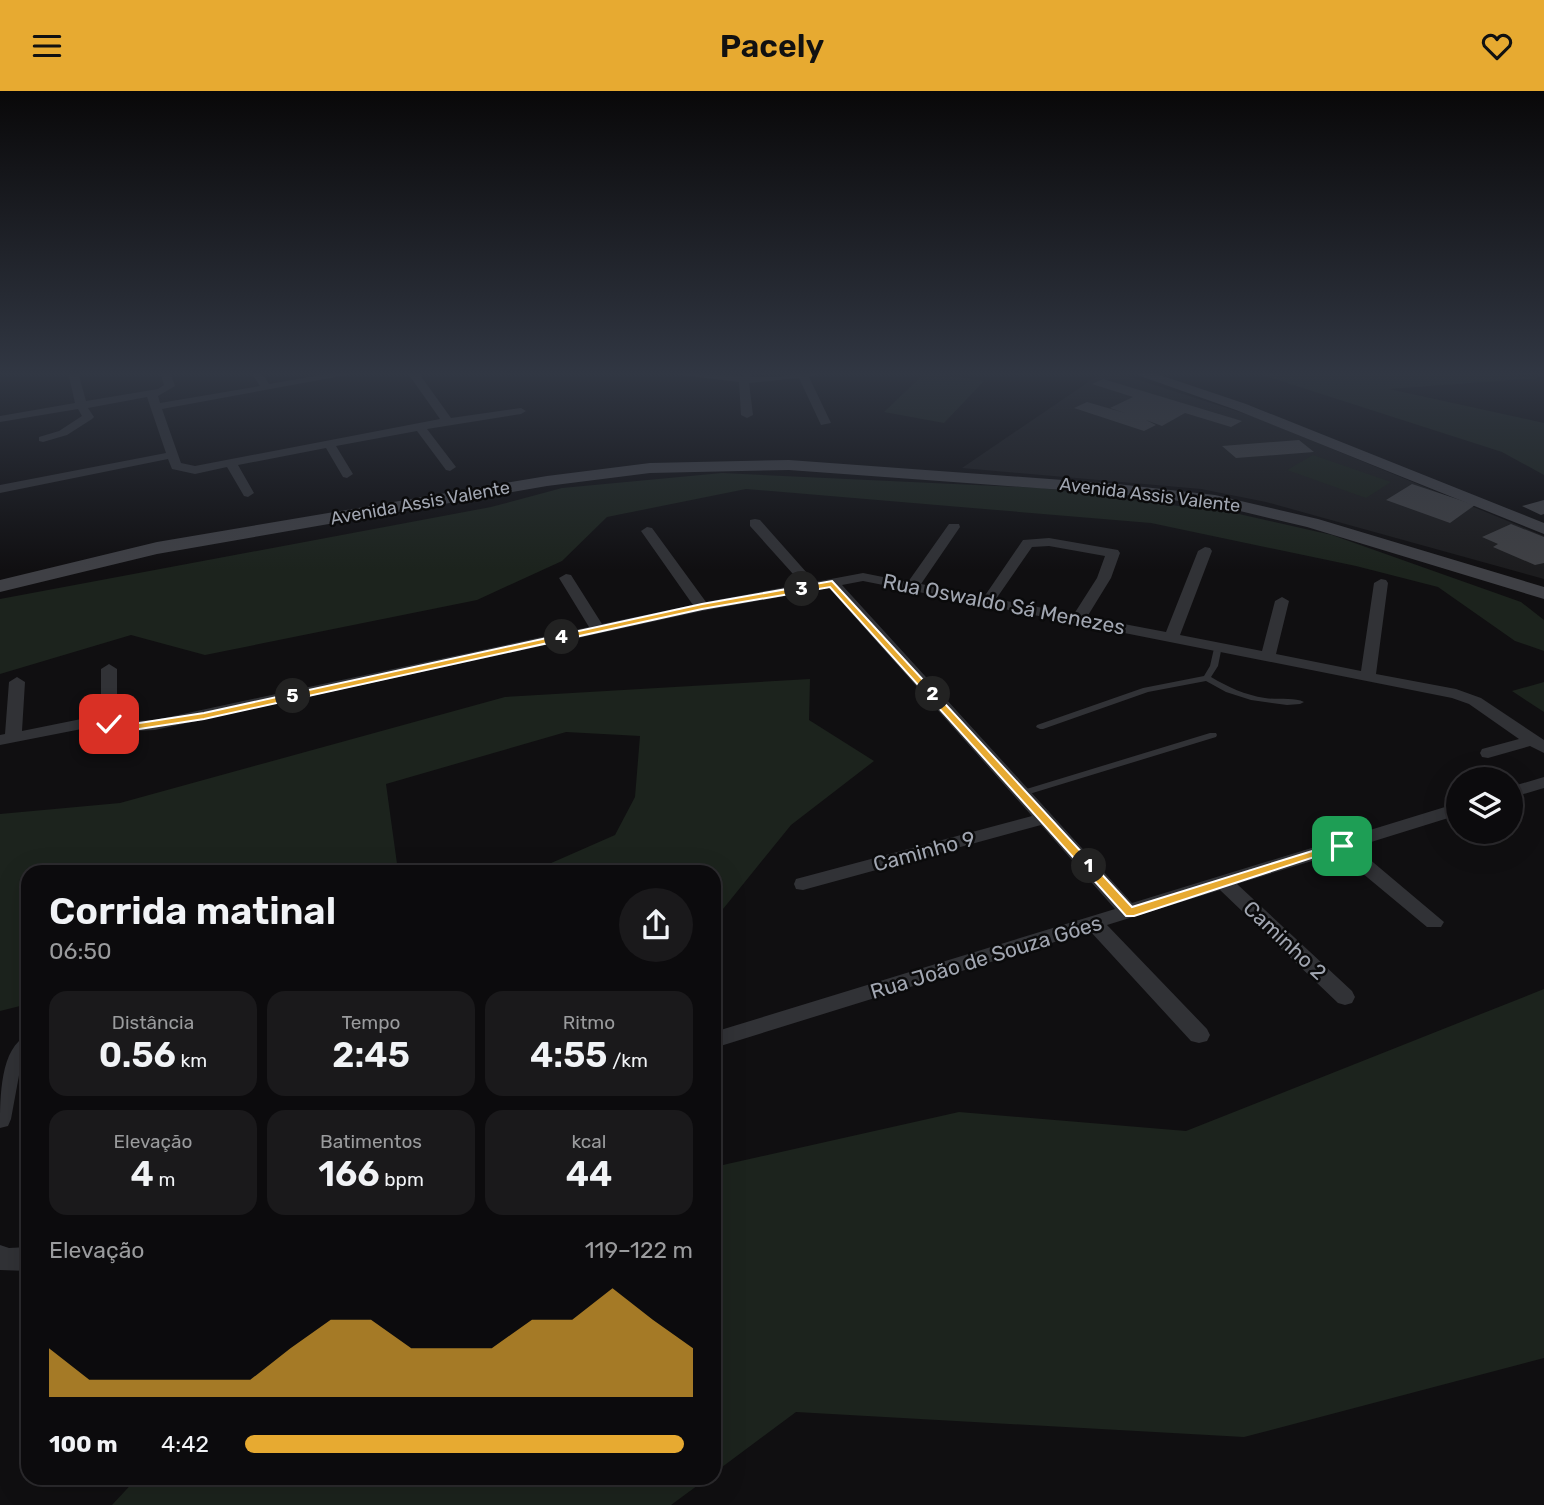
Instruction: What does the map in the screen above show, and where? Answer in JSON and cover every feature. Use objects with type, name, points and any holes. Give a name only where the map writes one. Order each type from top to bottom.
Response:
[{"type":"main road","points":[[1318,438],[1544,529]]},
{"type":"main road","name":"Avenida Assis Valente","points":[[0,586],[138,551],[547,481],[650,468],[789,465],[1117,489],[1215,500],[1312,523],[1544,593]]},
{"type":"street","points":[[166,438],[176,466],[189,470],[232,465],[368,438]]},
{"type":"street","points":[[428,438],[450,467]]},
{"type":"street","points":[[330,445],[347,474]]},
{"type":"street","points":[[0,489],[171,456]]},
{"type":"street","points":[[232,465],[248,493]]},
{"type":"street","points":[[755,523],[812,587]]},
{"type":"street","points":[[913,585],[954,527]]},
{"type":"street","points":[[647,531],[702,607]]},
{"type":"street","points":[[988,601],[1024,546],[1041,541],[1108,551],[1114,556],[1104,578],[1078,619]]},
{"type":"street","points":[[1172,637],[1205,551]]},
{"type":"street","name":"Rua Oswaldo Sá Menezes","points":[[107,719],[115,727],[133,727],[204,716],[702,607],[863,577],[1456,694],[1475,701],[1538,744]]},
{"type":"street","points":[[566,578],[598,629]]},
{"type":"street","points":[[832,583],[1130,913]]},
{"type":"street","points":[[1367,676],[1381,583]]},
{"type":"street","points":[[1268,656],[1282,601]]},
{"type":"street","points":[[17,682],[7,739],[107,719],[109,669]]},
{"type":"street","points":[[1488,753],[1538,744]]},
{"type":"street","points":[[1523,789],[1544,782]]},
{"type":"street","name":"Rua João de Souza Góes","points":[[721,1038],[1446,813]]},
{"type":"street","name":"Caminho 9","points":[[803,884],[1046,818]]},
{"type":"street","points":[[1342,846],[1434,922]]},
{"type":"street","name":"Caminho 2","points":[[1224,883],[1345,997]]},
{"type":"street","points":[[1095,923],[1199,1035]]},
{"type":"street","points":[[0,1119],[9,1067],[21,1052]]},
{"type":"street","points":[[0,1256],[4,1260],[21,1259]]},
{"type":"lane","points":[[1207,678],[1214,666],[1218,646]]},
{"type":"lane","points":[[1040,727],[1146,690],[1207,678],[1233,694],[1272,703],[1300,702]]},
{"type":"lane","points":[[1023,793],[1213,735]]},
{"type":"shaded area","points":[[1006,438],[1306,438],[1544,536],[1544,579],[1266,502],[1201,489],[962,468]]},
{"type":"shaded area","points":[[1458,438],[1544,438],[1544,475],[1502,452]]},
{"type":"shaded area","points":[[1313,455],[1391,482],[1366,498],[1287,470]]},
{"type":"shaded area","points":[[722,473],[1042,488],[1239,514],[1332,535],[1521,602],[1544,620],[1544,651],[1515,641],[1438,587],[1356,566],[1151,523],[746,489],[607,517],[562,561],[477,600],[205,655],[131,635],[0,674],[0,599],[491,507],[562,488]]},
{"type":"shaded area","points":[[810,679],[809,720],[874,761],[791,825],[721,910],[721,865],[547,865],[615,835],[635,797],[640,736],[566,732],[386,784],[397,865],[21,865],[21,1006],[0,1011],[0,814],[120,803],[505,697]]},
{"type":"shaded area","points":[[1544,682],[1544,712],[1512,691]]},
{"type":"shaded area","points":[[1544,989],[1544,1358],[1244,1437],[796,1412],[721,1468],[721,1165],[959,1112],[1186,1131]]},
{"type":"shaded area","points":[[131,1485],[698,1485],[671,1505],[112,1505]]},
{"type":"building","points":[[1299,440],[1314,452],[1236,458],[1222,446]]},
{"type":"building","points":[[1412,484],[1475,505],[1450,523],[1386,500]]},
{"type":"building","points":[[1544,500],[1544,514],[1541,515],[1522,506]]},
{"type":"building","points":[[1511,524],[1544,537],[1544,563],[1535,565],[1493,547],[1498,544],[1482,537]]},
{"type":"route","points":[[109,724],[115,727],[133,727],[204,716],[598,629],[832,583],[1130,913],[1342,846]]}]
